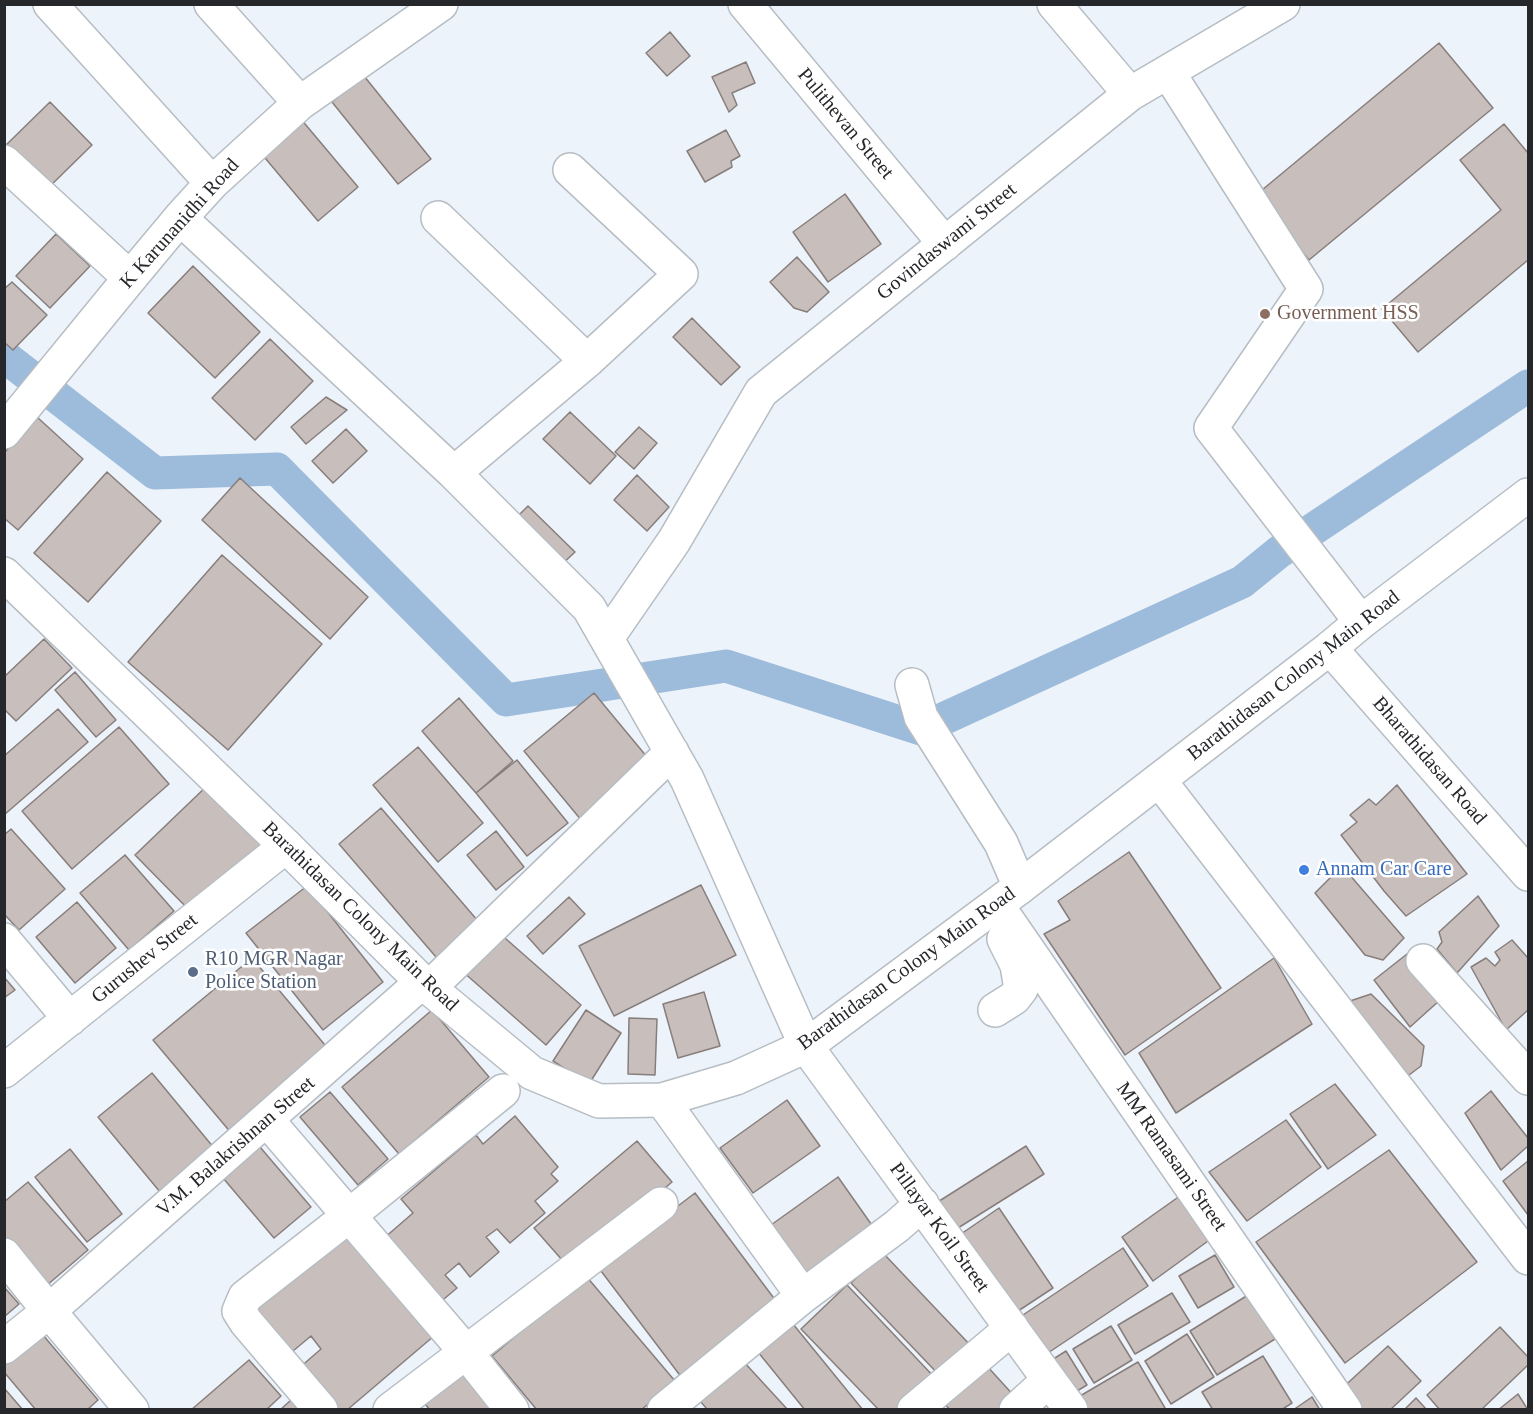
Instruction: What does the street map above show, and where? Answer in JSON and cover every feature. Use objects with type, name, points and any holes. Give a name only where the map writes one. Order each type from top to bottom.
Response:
[{"type":"street","points":[[50,4],[212,183]]},
{"type":"street","points":[[211,4],[300,103]]},
{"type":"street","name":"K Karunanidhi Road","points":[[4,432],[180,218],[212,183],[300,103],[441,4]]},
{"type":"street","name":"Pulithevan Street","points":[[745,4],[945,244]]},
{"type":"street","points":[[1054,4],[1130,94]]},
{"type":"street","name":"Govindaswami Street","points":[[607,638],[674,541],[761,392],[1130,94],[1283,4]]},
{"type":"street","points":[[1168,72],[1306,289],[1211,428],[1352,610]]},
{"type":"street","points":[[4,162],[130,278]]},
{"type":"street","points":[[454,472],[587,361],[681,274],[570,170]]},
{"type":"street","name":"Pillayar Koil Street","points":[[180,218],[454,472],[589,608],[687,779],[806,1046],[1071,1410]]},
{"type":"street","points":[[438,218],[587,361]]},
{"type":"street","name":"Barathidasan Colony Main Road","points":[[4,574],[286,846],[425,985],[532,1073],[599,1101],[662,1100],[736,1078],[806,1046],[1001,902],[1330,648],[1352,610],[1528,495]]},
{"type":"street","name":"Bharathidasan Road","points":[[1330,648],[1528,874]]},
{"type":"street","points":[[912,685],[921,717],[1001,843],[999,930],[1011,951],[1020,978],[1021,989],[1014,998],[995,1010]]},
{"type":"street","name":"V.M. Balakrishnan Street","points":[[4,1347],[49,1311],[425,985],[672,752]]},
{"type":"street","points":[[1159,780],[1528,1258]]},
{"type":"street","name":"Gurushev Street","points":[[4,1071],[286,846]]},
{"type":"street","name":"MM Ramasami Street","points":[[1001,902],[1345,1410]]},
{"type":"street","points":[[4,940],[70,1019]]},
{"type":"street","points":[[1423,961],[1528,1078]]},
{"type":"street","points":[[321,1410],[246,1322],[239,1311],[245,1297],[503,1090]]},
{"type":"street","points":[[662,1100],[803,1296]]},
{"type":"street","points":[[267,1120],[466,1352],[512,1410]]},
{"type":"street","points":[[390,1410],[661,1204]]},
{"type":"street","points":[[664,1410],[803,1296],[897,1226],[922,1204]]},
{"type":"street","points":[[4,1255],[132,1410]]},
{"type":"street","points":[[914,1410],[1012,1328]]},
{"type":"street","points":[[1016,1410],[1049,1380]]},
{"type":"building","points":[[670,32],[690,56],[667,76],[646,53]]},
{"type":"building","points":[[1439,43],[1493,108],[1309,260],[1256,195]]},
{"type":"building","points":[[746,62],[755,83],[732,93],[737,105],[729,112],[712,77]]},
{"type":"building","points":[[364,76],[431,159],[398,184],[332,102]]},
{"type":"building","points":[[50,102],[92,145],[42,194],[4,147]]},
{"type":"building","points":[[300,118],[358,187],[318,221],[260,152]]},
{"type":"building","points":[[1504,124],[1528,153],[1528,260],[1418,352],[1382,309],[1501,210],[1460,160]]},
{"type":"building","points":[[726,130],[740,156],[731,161],[732,167],[705,182],[687,151]]},
{"type":"building","points":[[845,194],[881,244],[828,282],[793,232]]},
{"type":"building","points":[[56,234],[90,266],[50,308],[16,276]]},
{"type":"building","points":[[797,257],[829,292],[807,312],[794,308],[770,282]]},
{"type":"building","points":[[193,266],[260,332],[215,378],[148,313]]},
{"type":"building","points":[[12,282],[47,315],[13,350],[4,342],[4,289]]},
{"type":"building","points":[[692,318],[740,367],[721,385],[673,337]]},
{"type":"building","points":[[270,339],[313,381],[255,440],[212,398]]},
{"type":"building","points":[[326,397],[347,410],[306,444],[291,427]]},
{"type":"building","points":[[570,412],[616,456],[590,484],[543,439]]},
{"type":"building","points":[[37,417],[83,459],[18,530],[4,518],[4,453]]},
{"type":"building","points":[[639,427],[657,443],[634,469],[615,452]]},
{"type":"building","points":[[346,429],[367,451],[333,483],[312,461]]},
{"type":"building","points":[[107,472],[161,521],[88,602],[34,553]]},
{"type":"building","points":[[637,475],[669,507],[647,531],[614,500]]},
{"type":"building","points":[[240,478],[368,597],[330,639],[202,520]]},
{"type":"building","points":[[528,506],[575,552],[558,568],[511,523]]},
{"type":"building","points":[[222,555],[322,644],[228,750],[128,662]]},
{"type":"building","points":[[44,639],[72,668],[16,721],[4,709],[4,677]]},
{"type":"building","points":[[75,672],[116,720],[96,737],[55,690]]},
{"type":"building","points":[[594,693],[652,763],[582,821],[524,751]]},
{"type":"building","points":[[459,698],[513,761],[476,793],[422,731]]},
{"type":"building","points":[[58,709],[88,742],[4,815],[4,756]]},
{"type":"building","points":[[119,727],[169,784],[72,869],[22,811]]},
{"type":"building","points":[[418,747],[483,823],[438,862],[373,785]]},
{"type":"building","points":[[517,760],[568,823],[527,856],[476,793]]},
{"type":"building","points":[[211,782],[268,841],[193,914],[135,855]]},
{"type":"building","points":[[1397,785],[1467,874],[1406,916],[1341,835],[1357,822],[1350,815],[1369,799],[1376,805]]},
{"type":"building","points":[[381,808],[484,928],[442,964],[339,844]]},
{"type":"building","points":[[11,829],[65,889],[19,930],[4,914],[4,835]]},
{"type":"building","points":[[496,831],[524,867],[496,890],[467,855]]},
{"type":"building","points":[[1129,852],[1221,988],[1125,1055],[1044,934],[1070,920],[1058,901]]},
{"type":"building","points":[[125,855],[174,911],[129,950],[80,893]]},
{"type":"building","points":[[1342,866],[1404,938],[1383,960],[1365,955],[1315,893]]},
{"type":"building","points":[[701,885],[736,955],[614,1016],[579,946]]},
{"type":"building","points":[[307,886],[383,982],[323,1030],[246,933]]},
{"type":"building","points":[[1478,896],[1499,926],[1457,973],[1437,949],[1442,942],[1439,932]]},
{"type":"building","points":[[569,897],[585,914],[543,954],[527,936]]},
{"type":"building","points":[[77,902],[116,948],[75,983],[36,937]]},
{"type":"building","points":[[497,931],[581,1005],[546,1045],[462,971]]},
{"type":"building","points":[[1512,940],[1528,958],[1528,1010],[1506,1030],[1471,967],[1486,958],[1495,966],[1500,960],[1495,952]]},
{"type":"building","points":[[1407,954],[1440,1000],[1410,1027],[1374,980]]},
{"type":"building","points":[[252,958],[330,1051],[232,1134],[153,1040]]},
{"type":"building","points":[[1274,958],[1312,1024],[1176,1113],[1139,1053]]},
{"type":"building","points":[[4,977],[15,990],[4,998]]},
{"type":"building","points":[[704,992],[720,1046],[678,1058],[663,1004]]},
{"type":"building","points":[[1371,994],[1424,1046],[1421,1066],[1401,1081],[1347,1002]]},
{"type":"building","points":[[432,1010],[489,1077],[399,1154],[342,1087]]},
{"type":"building","points":[[586,1010],[621,1033],[589,1084],[553,1061]]},
{"type":"building","points":[[629,1018],[657,1019],[655,1075],[628,1074]]},
{"type":"building","points":[[152,1073],[219,1154],[165,1198],[98,1117]]},
{"type":"building","points":[[1335,1084],[1376,1135],[1328,1169],[1290,1114]]},
{"type":"building","points":[[1491,1091],[1528,1138],[1528,1146],[1501,1170],[1465,1113]]},
{"type":"building","points":[[330,1092],[388,1159],[358,1185],[300,1117]]},
{"type":"building","points":[[787,1100],[820,1146],[753,1193],[720,1148]]},
{"type":"building","points":[[515,1116],[558,1167],[551,1174],[558,1181],[535,1201],[545,1213],[510,1243],[497,1229],[486,1237],[499,1252],[470,1277],[459,1263],[445,1275],[457,1288],[438,1304],[383,1239],[413,1213],[401,1199],[476,1135],[483,1144]]},
{"type":"building","points":[[1286,1120],[1321,1167],[1247,1221],[1209,1172]]},
{"type":"building","points":[[637,1141],[672,1182],[570,1269],[534,1228]]},
{"type":"building","points":[[1026,1146],[1044,1174],[950,1233],[933,1205]]},
{"type":"building","points":[[260,1147],[311,1207],[274,1238],[223,1178]]},
{"type":"building","points":[[70,1149],[122,1214],[87,1242],[35,1177]]},
{"type":"building","points":[[1389,1150],[1477,1262],[1345,1363],[1256,1242]]},
{"type":"building","points":[[1528,1161],[1528,1215],[1503,1181]]},
{"type":"building","points":[[838,1177],[876,1231],[802,1284],[764,1230]]},
{"type":"building","points":[[28,1182],[88,1250],[46,1286],[4,1238],[4,1202]]},
{"type":"building","points":[[695,1193],[779,1305],[682,1378],[598,1267]]},
{"type":"building","points":[[1184,1193],[1215,1236],[1153,1281],[1122,1237]]},
{"type":"building","points":[[999,1208],[1053,1288],[1012,1315],[958,1236]]},
{"type":"building","points":[[349,1222],[441,1330],[347,1410],[332,1410],[298,1369],[321,1349],[311,1336],[287,1356],[247,1309]]},
{"type":"building","points":[[1123,1248],[1148,1286],[1036,1361],[1011,1323]]},
{"type":"building","points":[[883,1253],[973,1348],[942,1378],[851,1283]]},
{"type":"building","points":[[1215,1255],[1234,1287],[1198,1308],[1179,1276]]},
{"type":"building","points":[[586,1276],[675,1381],[641,1410],[537,1410],[492,1356]]},
{"type":"building","points":[[847,1285],[936,1379],[903,1410],[879,1410],[801,1329]]},
{"type":"building","points":[[4,1287],[19,1304],[4,1317]]},
{"type":"building","points":[[1172,1293],[1190,1322],[1135,1354],[1118,1325]]},
{"type":"building","points":[[1248,1295],[1275,1339],[1217,1375],[1190,1331]]},
{"type":"building","points":[[793,1324],[863,1410],[805,1410],[758,1352]]},
{"type":"building","points":[[1111,1326],[1132,1360],[1094,1383],[1073,1349]]},
{"type":"building","points":[[1500,1327],[1528,1357],[1528,1365],[1481,1410],[1440,1410],[1427,1395]]},
{"type":"building","points":[[37,1328],[98,1400],[87,1410],[36,1410],[4,1372],[4,1357]]},
{"type":"building","points":[[1187,1334],[1214,1377],[1171,1404],[1145,1361]]},
{"type":"building","points":[[1388,1346],[1421,1381],[1390,1410],[1355,1410],[1338,1392]]},
{"type":"building","points":[[1066,1351],[1087,1385],[1067,1397],[1047,1363]]},
{"type":"building","points":[[1263,1356],[1292,1403],[1281,1410],[1213,1410],[1202,1392]]},
{"type":"building","points":[[249,1360],[281,1396],[266,1410],[191,1410]]},
{"type":"building","points":[[743,1361],[788,1410],[708,1410],[699,1400]]},
{"type":"building","points":[[1138,1362],[1165,1408],[1162,1410],[1088,1410],[1080,1396]]},
{"type":"building","points":[[462,1363],[501,1410],[430,1410],[420,1398]]},
{"type":"building","points":[[986,1365],[1016,1398],[1003,1410],[950,1410],[944,1403]]},
{"type":"building","points":[[4,1388],[23,1410],[4,1410]]},
{"type":"building","points":[[1518,1394],[1528,1410],[1498,1410]]},
{"type":"building","points":[[1312,1397],[1320,1410],[1293,1410]]},
{"type":"building","points":[[1416,1398],[1427,1410],[1404,1410]]},
{"type":"building","points":[[291,1400],[298,1410],[280,1410]]},
{"type":"waterway","points":[[4,356],[155,473],[277,469],[506,700],[726,666],[921,729],[1242,582],[1279,552],[1528,386]]},
{"type":"place","name":"Government HSS","points":[[1265,314]]},
{"type":"place","name":"Annam Car Care","points":[[1304,870]]},
{"type":"place","name":"R10 MGR Nagar Police Station","points":[[193,972]]}]
